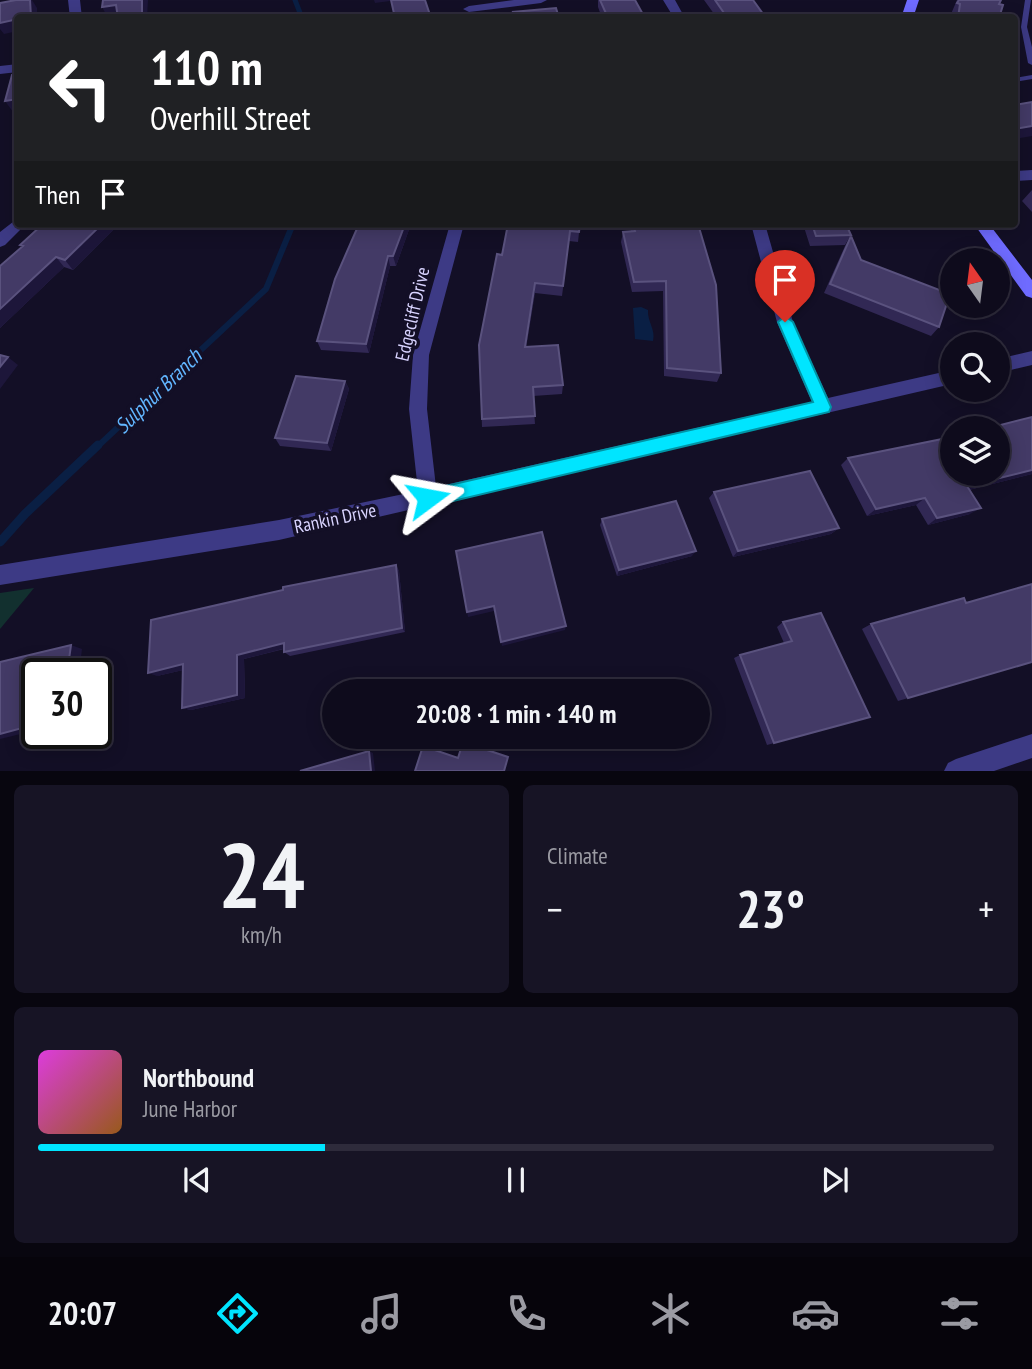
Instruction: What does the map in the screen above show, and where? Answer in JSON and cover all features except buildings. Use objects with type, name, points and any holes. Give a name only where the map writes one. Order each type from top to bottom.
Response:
[{"type":"main road","points":[[984,228],[1032,292]]},
{"type":"street","points":[[469,9],[541,0]]},
{"type":"street","points":[[0,241],[14,227]]},
{"type":"street","name":"Edgecliff Drive","points":[[428,498],[418,409],[421,355],[456,228]]},
{"type":"street","points":[[759,228],[785,322],[823,407]]},
{"type":"street","points":[[1010,363],[1032,358]]},
{"type":"street","name":"Rankin Drive","points":[[0,575],[279,530],[940,380]]},
{"type":"street","points":[[956,771],[1032,746]]},
{"type":"lane","points":[[1028,0],[1024,27],[1032,63]]},
{"type":"green space","points":[[34,588],[0,629],[0,593]]},
{"type":"water","points":[[633,308],[648,310],[653,341],[635,339]]},
{"type":"waterway","name":"Sulphur Branch","points":[[295,0],[300,14]]},
{"type":"waterway","name":"Sulphur Branch","points":[[97,447],[266,289],[291,228]]},
{"type":"waterway","name":"Sulphur Branch","points":[[0,542],[25,514],[98,445]]},
{"type":"route","points":[[428,498],[823,407],[785,322]]}]
